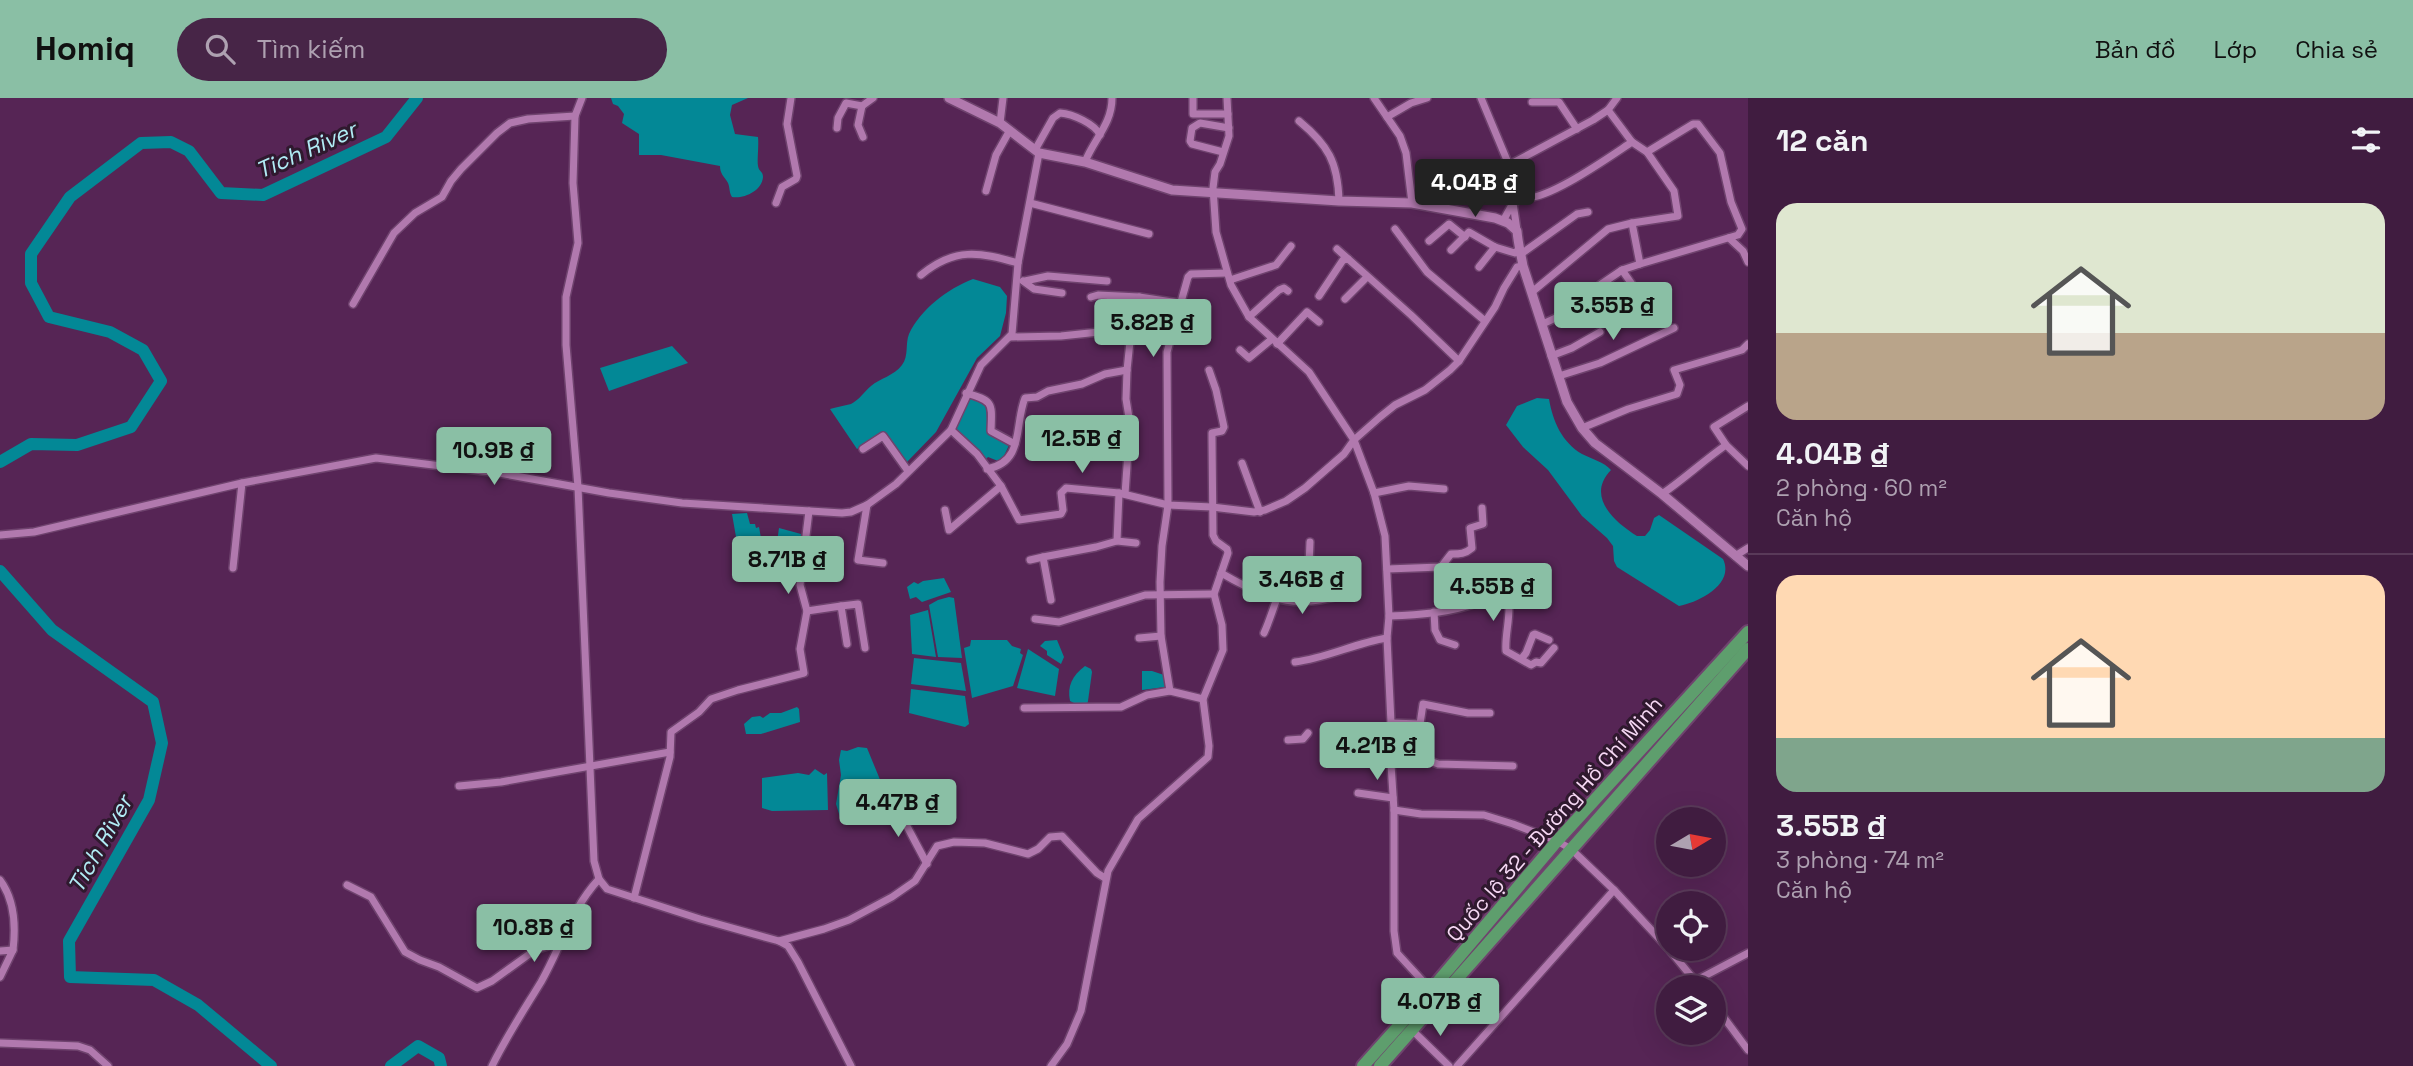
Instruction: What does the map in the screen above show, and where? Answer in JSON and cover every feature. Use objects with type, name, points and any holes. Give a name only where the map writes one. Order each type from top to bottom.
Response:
[{"type":"highway","name":"Quốc lộ 32 - Đường Hồ Chí Minh","points":[[1363,1066],[1557,841],[1748,632]]},
{"type":"highway","name":"Quốc lộ 32 - Đường Hồ Chí Minh","points":[[1380,1066],[1748,649]]},
{"type":"street","points":[[582,98],[575,116],[573,183],[578,243],[566,297],[566,345],[578,487],[594,862],[599,879],[607,889],[779,941],[793,953],[851,1066]]},
{"type":"street","points":[[776,203],[782,187],[797,176],[788,124],[791,98]]},
{"type":"street","points":[[838,98],[846,103],[862,106]]},
{"type":"street","points":[[863,137],[858,125],[862,106],[873,98]]},
{"type":"street","points":[[949,98],[1000,123],[1037,151],[1085,162],[1172,190],[1412,203],[1478,214],[1503,221],[1517,231]]},
{"type":"street","points":[[1000,123],[1003,98]]},
{"type":"street","points":[[1085,162],[1107,124],[1112,98]]},
{"type":"street","points":[[1193,98],[1193,114],[1228,114]]},
{"type":"street","points":[[1227,98],[1229,136],[1215,172],[1214,193],[1215,224],[1229,276],[1249,317],[1308,372],[1354,440],[1374,494],[1385,536],[1394,810],[1395,944],[1397,953],[1404,962],[1417,972],[1431,990]]},
{"type":"street","points":[[1374,98],[1400,136],[1406,153],[1412,203]]},
{"type":"street","points":[[1387,117],[1411,103],[1427,98]]},
{"type":"street","points":[[1481,98],[1517,190],[1503,221]]},
{"type":"street","points":[[1509,165],[1608,110],[1617,98]]},
{"type":"street","points":[[1532,102],[1561,100],[1577,128]]},
{"type":"street","points":[[837,128],[838,118],[846,103]]},
{"type":"street","points":[[1532,292],[1608,229],[1678,216],[1674,191],[1647,152],[1632,142],[1608,110]]},
{"type":"street","points":[[0,535],[34,532],[242,483],[376,458],[499,473],[682,503],[760,506],[809,512],[851,512],[867,505],[896,484],[951,430],[981,365],[1010,337],[1022,280],[1018,263],[1037,151],[1053,118],[1060,113],[1081,120],[1096,128],[1100,135]]},
{"type":"street","points":[[353,303],[394,233],[415,214],[442,197],[451,181],[497,133],[510,123],[528,119],[575,116]]},
{"type":"street","points":[[1299,121],[1315,134],[1331,154],[1338,180],[1339,201]]},
{"type":"street","points":[[1223,152],[1192,144],[1192,128],[1200,123],[1229,128]]},
{"type":"street","points":[[1543,324],[1597,296],[1601,292],[1600,285],[1622,270],[1738,235],[1742,229],[1731,202],[1720,153],[1699,124],[1693,124],[1647,152]]},
{"type":"street","points":[[986,191],[996,155],[1010,130]]},
{"type":"street","points":[[1513,203],[1524,197],[1529,199],[1555,190],[1632,142]]},
{"type":"street","points":[[1030,203],[1149,234]]},
{"type":"street","points":[[1513,203],[1523,266],[1567,402],[1582,428],[1595,443],[1662,494],[1748,566]]},
{"type":"street","points":[[1451,250],[1470,232],[1495,247],[1520,252],[1577,214],[1588,212]]},
{"type":"street","points":[[1632,223],[1640,264]]},
{"type":"street","points":[[1429,241],[1449,224],[1465,237]]},
{"type":"street","points":[[1395,229],[1427,272],[1485,321]]},
{"type":"street","points":[[1729,238],[1743,251],[1748,262]]},
{"type":"street","points":[[1170,691],[1161,636],[1162,546],[1168,505],[1167,352],[1179,303],[1191,274],[1229,276],[1276,265],[1291,246]]},
{"type":"street","points":[[1479,267],[1495,247]]},
{"type":"street","points":[[1337,249],[1411,314],[1459,361]]},
{"type":"street","points":[[921,275],[944,260],[966,253],[985,254],[1018,263]]},
{"type":"street","points":[[1319,296],[1343,260],[1348,259]]},
{"type":"street","points":[[951,430],[977,454],[1001,486],[1019,520],[1061,514],[1062,493],[1066,488],[1122,494],[1168,505],[1260,512],[1286,501],[1305,488],[1395,405],[1438,381],[1459,361],[1500,299],[1509,278],[1517,267],[1523,266]]},
{"type":"street","points":[[1622,270],[1648,307]]},
{"type":"street","points":[[1022,280],[1048,276],[1107,281]]},
{"type":"street","points":[[1345,299],[1367,277]]},
{"type":"street","points":[[1022,280],[1034,289],[1062,293]]},
{"type":"street","points":[[1249,317],[1279,290],[1284,288],[1288,291]]},
{"type":"street","points":[[1600,289],[1620,315]]},
{"type":"street","points":[[1091,297],[1098,295],[1179,303]]},
{"type":"street","points":[[1117,541],[1130,424],[1126,399],[1127,370],[1131,332],[1139,298]]},
{"type":"street","points":[[1240,350],[1249,358],[1274,342],[1305,313],[1309,313],[1319,322]]},
{"type":"street","points":[[1559,376],[1600,363],[1674,328]]},
{"type":"street","points":[[1010,337],[1061,336],[1118,330],[1131,332]]},
{"type":"street","points":[[1551,356],[1600,332]]},
{"type":"street","points":[[1582,428],[1628,409],[1677,394],[1680,387],[1674,370],[1742,350],[1748,344]]},
{"type":"street","points":[[987,469],[998,467],[1011,455],[1018,439],[1025,398],[1037,397],[1048,391],[1083,384],[1105,374],[1127,370]]},
{"type":"street","points":[[1051,1066],[1067,1044],[1081,1011],[1105,878],[1138,819],[1208,757],[1203,699],[1223,650],[1222,625],[1214,594],[1228,550],[1214,538],[1212,434],[1222,431],[1224,424],[1209,370]]},
{"type":"street","points":[[966,393],[987,399],[992,418],[991,431],[1015,444]]},
{"type":"street","points":[[1748,406],[1714,425],[1726,445],[1748,466]]},
{"type":"street","points":[[1060,430],[1130,424]]},
{"type":"street","points":[[863,449],[883,436],[908,471]]},
{"type":"street","points":[[1662,494],[1726,445]]},
{"type":"street","points":[[1242,463],[1260,512]]},
{"type":"street","points":[[233,568],[242,483]]},
{"type":"street","points":[[945,510],[949,530],[1001,486]]},
{"type":"street","points":[[1374,494],[1409,486],[1444,489]]},
{"type":"street","points":[[867,505],[858,560],[883,563]]},
{"type":"street","points":[[1387,569],[1441,567],[1451,554],[1468,551],[1472,548],[1470,528],[1483,523],[1482,508]]},
{"type":"street","points":[[634,898],[670,752],[671,732],[699,712],[711,699],[804,673],[800,649],[807,611],[800,585],[809,512]]},
{"type":"street","points":[[1030,560],[1117,541],[1136,543]]},
{"type":"street","points":[[1264,633],[1274,612],[1276,598],[1286,583],[1287,569],[1309,566],[1310,542]]},
{"type":"street","points":[[1735,556],[1748,548]]},
{"type":"street","points":[[1043,557],[1051,600]]},
{"type":"street","points":[[1221,573],[1246,588],[1294,602],[1350,594],[1353,590],[1353,572]]},
{"type":"street","points":[[1389,615],[1434,612],[1471,604],[1504,589],[1509,607],[1505,650],[1529,664],[1540,663],[1554,648]]},
{"type":"street","points":[[1035,620],[1059,622],[1135,597],[1214,594]]},
{"type":"street","points":[[807,611],[858,604],[864,648]]},
{"type":"street","points":[[841,606],[847,644]]},
{"type":"street","points":[[1434,612],[1435,630],[1440,640],[1455,645]]},
{"type":"street","points":[[1522,658],[1533,635],[1549,640]]},
{"type":"street","points":[[1139,638],[1161,636]]},
{"type":"street","points":[[1295,662],[1311,660],[1334,651],[1387,638]]},
{"type":"street","points":[[1024,708],[1121,707],[1147,695],[1170,691],[1203,699]]},
{"type":"street","points":[[1391,723],[1420,724],[1421,704],[1468,713],[1490,713]]},
{"type":"street","points":[[1288,740],[1303,739],[1308,733]]},
{"type":"street","points":[[1390,749],[1438,764],[1513,766]]},
{"type":"street","points":[[459,786],[501,782],[670,752]]},
{"type":"street","points":[[1358,793],[1393,798]]},
{"type":"street","points":[[893,800],[927,864]]},
{"type":"street","points":[[1394,810],[1421,814],[1484,815],[1557,841],[1571,849],[1656,935]]},
{"type":"street","points":[[779,941],[824,929],[866,912],[906,888],[920,875],[934,849],[942,844],[985,843],[1028,854],[1038,849],[1050,837],[1058,835],[1105,878]]},
{"type":"street","points":[[492,1066],[505,1038],[542,980],[582,899],[599,879]]},
{"type":"street","points":[[0,880],[14,917],[13,950],[0,977]]},
{"type":"street","points":[[347,885],[372,897],[405,952],[477,988],[492,981],[535,950],[560,942]]},
{"type":"street","points":[[1457,1066],[1614,890]]},
{"type":"street","points":[[0,951],[13,950]]},
{"type":"street","points":[[1712,975],[1748,953]]},
{"type":"street","points":[[1678,961],[1690,975]]},
{"type":"street","points":[[1726,1020],[1748,1050]]},
{"type":"street","points":[[1412,1030],[1449,1066]]},
{"type":"street","points":[[0,1043],[78,1046],[90,1050],[108,1066]]},
{"type":"shaded area","points":[[611,98],[748,98],[732,105],[730,115],[735,134],[758,137],[758,166],[763,177],[762,182],[756,190],[747,195],[732,197],[720,166],[661,155],[639,155],[639,134],[622,123],[624,114],[613,104]]},
{"type":"shaded area","points":[[973,279],[1000,287],[1007,296],[1006,313],[1000,336],[977,358],[936,432],[907,462],[883,431],[857,449],[830,409],[851,404],[875,383],[899,369],[905,358],[909,334],[920,316],[944,294]]},
{"type":"shaded area","points":[[672,346],[688,363],[609,391],[600,368]]},
{"type":"shaded area","points":[[968,396],[984,399],[991,418],[988,434],[1010,443],[1003,458],[998,461],[988,457],[986,459],[953,428]]},
{"type":"shaded area","points":[[1537,398],[1549,399],[1556,423],[1569,444],[1611,470],[1601,489],[1602,498],[1619,523],[1637,536],[1645,536],[1654,518],[1659,515],[1723,559],[1725,568],[1720,584],[1705,596],[1679,606],[1617,567],[1613,546],[1607,538],[1582,516],[1548,470],[1523,447],[1506,425],[1517,406]]},
{"type":"shaded area","points":[[747,513],[750,524],[759,527],[765,560],[740,560],[732,514]]},
{"type":"shaded area","points":[[779,528],[801,534],[798,562],[778,561],[776,549]]},
{"type":"shaded area","points":[[944,578],[951,592],[922,602],[916,597],[910,599],[907,587],[914,582],[918,584]]},
{"type":"shaded area","points":[[949,597],[954,598],[962,658],[938,657],[929,605]]},
{"type":"shaded area","points":[[928,610],[936,657],[912,654],[910,615]]},
{"type":"shaded area","points":[[971,640],[1007,640],[1012,646],[1021,649],[1020,653],[1023,655],[1013,686],[972,698],[964,648],[970,646]]},
{"type":"shaded area","points":[[1057,640],[1064,657],[1061,664],[1047,655],[1047,651],[1040,646],[1045,641]]},
{"type":"shaded area","points":[[1028,649],[1059,669],[1055,696],[1017,688]]},
{"type":"shaded area","points":[[914,658],[961,663],[966,691],[911,684]]},
{"type":"shaded area","points":[[1085,666],[1092,672],[1088,701],[1087,705],[1078,705],[1070,701],[1070,686]]},
{"type":"shaded area","points":[[1142,671],[1164,675],[1165,687],[1142,690]]},
{"type":"shaded area","points":[[911,689],[965,696],[969,724],[965,727],[909,713]]},
{"type":"shaded area","points":[[797,707],[800,722],[761,734],[746,734],[744,724],[752,717],[763,718],[770,713],[781,713]]},
{"type":"shaded area","points":[[867,748],[881,782],[882,792],[867,795],[846,817],[840,817],[836,804],[841,775],[841,750]]},
{"type":"shaded area","points":[[815,769],[824,775],[827,773],[828,810],[772,811],[762,808],[762,778],[798,773],[809,775]]},
{"type":"waterway","name":"Tich River","points":[[0,462],[31,444],[77,445],[131,427],[161,381],[143,350],[110,332],[49,317],[31,283],[31,254],[70,197],[141,143],[171,142],[189,151],[221,193],[263,195],[386,137],[417,98]]},
{"type":"waterway","name":"Tich River","points":[[0,571],[52,630],[153,702],[162,743],[149,800],[69,941],[70,977],[154,980],[198,1005],[271,1066]]},
{"type":"waterway","name":"Tich River","points":[[391,1066],[418,1046],[439,1058],[441,1066]]}]
